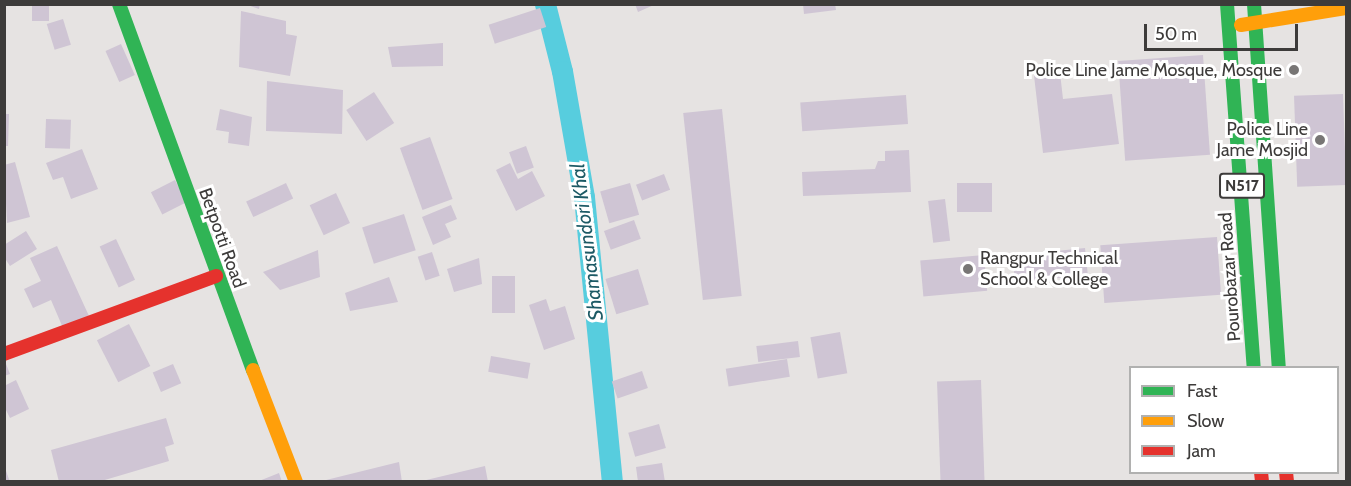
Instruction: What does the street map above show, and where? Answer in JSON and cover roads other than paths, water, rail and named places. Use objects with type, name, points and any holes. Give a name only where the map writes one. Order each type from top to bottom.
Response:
[{"type":"main road","name":"Betpotti Road","points":[[119,4],[216,276],[296,482]]},
{"type":"main road","name":"Pourobazar Road","points":[[1227,4],[1231,27],[1254,366]]},
{"type":"main road","name":"N517","points":[[1254,4],[1279,366]]},
{"type":"main road","points":[[1231,27],[1347,8]]},
{"type":"main road","points":[[4,354],[216,276]]},
{"type":"waterway","name":"Shamasundori Khal","points":[[545,4],[562,71],[584,197],[612,482]]},
{"type":"place","name":"Police Line Jame Mosque, Mosque","points":[[1294,70]]},
{"type":"place","name":"Police Line Jame Mosjid","points":[[1320,140]]},
{"type":"place","name":"Rangpur Technical School & College","points":[[968,269]]}]
